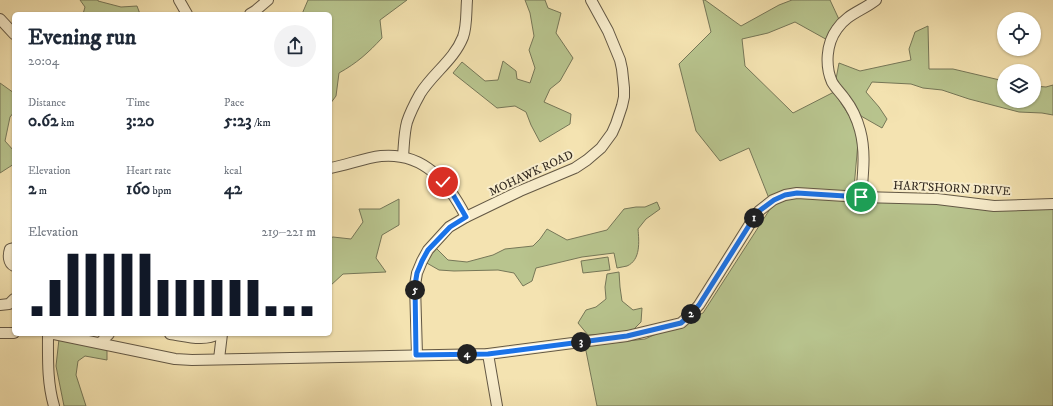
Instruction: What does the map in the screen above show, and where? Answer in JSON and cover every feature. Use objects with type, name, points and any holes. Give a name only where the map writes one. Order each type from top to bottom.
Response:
[{"type":"street","points":[[180,0],[186,12]]},
{"type":"street","points":[[253,12],[268,0]]},
{"type":"street","points":[[402,156],[407,123],[412,109],[431,79],[458,48],[466,23],[467,0]]},
{"type":"street","name":"MOHAWK ROAD","points":[[416,355],[415,285],[417,273],[428,250],[450,227],[466,217],[587,160],[598,151],[612,133],[622,106],[624,88],[623,74],[620,60],[608,31],[591,0]]},
{"type":"street","points":[[861,197],[864,159],[862,138],[850,107],[832,82],[829,72],[828,55],[831,38],[844,20],[876,0]]},
{"type":"street","points":[[0,19],[12,32]]},
{"type":"street","points":[[332,168],[379,156],[402,156],[418,162],[434,172],[452,193],[466,217]]},
{"type":"street","name":"HARTSHORN DRIVE","points":[[64,336],[175,360],[219,356],[488,354],[627,336],[681,323],[689,316],[699,305],[755,216],[759,211],[774,200],[785,195],[797,193],[861,197],[937,199],[994,206],[1053,204]]},
{"type":"street","points":[[12,248],[9,251],[9,262],[12,265]]},
{"type":"street","points":[[0,305],[9,304],[12,301]]},
{"type":"street","points":[[0,333],[12,333]]},
{"type":"street","points":[[48,336],[49,381],[54,406]]},
{"type":"street","points":[[100,343],[107,336]]},
{"type":"street","points":[[186,336],[202,338],[211,338],[214,336]]},
{"type":"street","points":[[219,356],[222,336]]},
{"type":"street","points":[[202,338],[219,356]]},
{"type":"street","points":[[488,354],[497,406]]},
{"type":"green space","points":[[80,0],[98,0],[121,7],[137,6],[139,12],[84,12],[85,7]]},
{"type":"green space","points":[[308,0],[407,0],[380,20],[382,38],[362,57],[339,73],[336,96],[332,101],[332,12],[303,12]]},
{"type":"green space","points":[[525,0],[545,0],[548,8],[561,13],[556,33],[573,58],[560,81],[550,89],[544,102],[571,114],[570,124],[540,142],[526,112],[515,106],[497,108],[453,73],[462,62],[485,81],[498,80],[503,61],[516,71],[517,79],[530,83],[535,68],[529,50],[534,36],[530,13]]},
{"type":"green space","points":[[703,0],[741,26],[779,5],[792,0],[830,0],[843,28],[831,42],[795,22],[768,33],[742,39],[745,66],[793,113],[834,92],[859,131],[853,199],[1053,202],[1053,406],[597,406],[585,346],[645,339],[703,313],[772,206],[749,148],[720,161],[696,131],[679,64],[711,32]]},
{"type":"green space","points":[[928,26],[929,69],[953,69],[997,79],[997,106],[942,90],[923,88],[911,84],[872,82],[866,92],[887,119],[882,128],[861,116],[836,79],[839,63],[860,71],[911,60],[909,49],[915,32]]},
{"type":"green space","points":[[0,83],[12,92],[12,114],[10,117],[5,141],[12,149],[12,165],[0,173]]},
{"type":"green space","points":[[1053,85],[1053,115],[1019,112],[1004,108],[1041,108],[1041,87]]},
{"type":"green space","points":[[399,199],[399,225],[382,235],[376,258],[386,272],[343,274],[332,284],[332,237],[351,239],[363,222],[359,209],[380,209]]},
{"type":"green space","points":[[657,202],[660,209],[646,219],[638,229],[639,244],[637,255],[632,263],[626,266],[617,268],[614,253],[582,257],[536,268],[532,281],[523,286],[514,273],[498,270],[439,270],[425,262],[435,247],[448,260],[467,262],[493,255],[505,249],[533,246],[547,229],[567,240],[607,230],[624,209],[645,207]]},
{"type":"green space","points":[[608,257],[610,270],[583,273],[581,261]]},
{"type":"green space","points":[[619,272],[622,301],[633,310],[642,308],[641,322],[630,333],[588,335],[578,323],[586,310],[596,307],[606,299],[605,287],[607,274]]},
{"type":"green space","points":[[59,339],[107,347],[107,360],[85,356],[78,361],[76,375],[86,406],[64,406],[56,366]]},
{"type":"route","points":[[443,182],[452,193],[466,217],[450,227],[428,250],[417,273],[415,285],[416,355],[488,354],[627,336],[681,323],[699,305],[755,216],[759,211],[774,200],[785,195],[797,193],[861,197]]}]
